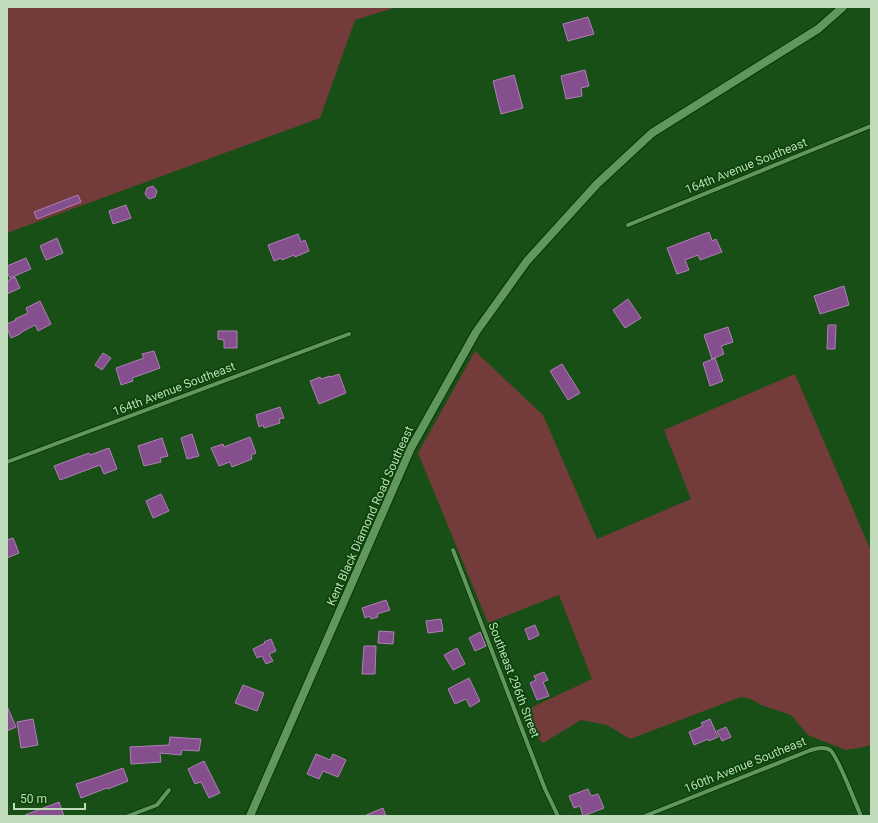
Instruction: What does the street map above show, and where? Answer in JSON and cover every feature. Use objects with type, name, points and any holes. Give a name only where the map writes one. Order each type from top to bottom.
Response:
[{"type":"street","name":"Kent Black Diamond Road Southeast","points":[[250,816],[411,448],[476,332],[527,260],[597,184],[652,133],[818,28],[843,7]]},
{"type":"street","name":"164th Avenue Southeast","points":[[628,225],[871,126]]},
{"type":"street","name":"164th Avenue Southeast","points":[[7,462],[349,334]]},
{"type":"street","name":"Southeast 296th Street","points":[[454,550],[545,789],[558,816]]},
{"type":"street","name":"160th Avenue Southeast","points":[[644,816],[821,747],[831,750],[837,759],[861,816]]},
{"type":"street","points":[[128,816],[157,805],[169,790]]},
{"type":"shaded area","points":[[7,7],[397,7],[355,20],[320,118],[7,233]]},
{"type":"shaded area","points":[[475,351],[543,415],[597,539],[691,499],[664,430],[795,374],[871,551],[871,745],[846,750],[808,735],[791,715],[761,705],[751,699],[741,697],[630,739],[607,725],[581,720],[543,743],[538,738],[526,710],[592,679],[559,595],[488,623],[418,453]]},
{"type":"building","points":[[588,17],[594,34],[568,41],[563,24]]},
{"type":"building","points":[[585,70],[589,86],[581,88],[582,96],[566,99],[561,76]]},
{"type":"building","points":[[514,75],[523,108],[501,114],[493,81]]},
{"type":"building","points":[[153,186],[157,191],[155,197],[149,199],[145,194],[147,188]]},
{"type":"building","points":[[78,195],[81,202],[37,219],[34,212]]},
{"type":"building","points":[[126,205],[131,218],[113,224],[109,211]]},
{"type":"building","points":[[709,232],[712,241],[716,239],[722,252],[700,260],[698,255],[685,260],[689,270],[677,274],[667,248]]},
{"type":"building","points":[[298,234],[301,242],[305,240],[309,251],[295,257],[294,255],[282,260],[281,258],[274,261],[268,245]]},
{"type":"building","points":[[57,238],[63,253],[46,260],[40,246]]},
{"type":"building","points":[[26,258],[31,269],[10,278],[7,272],[7,266]]},
{"type":"building","points":[[15,277],[20,288],[7,294],[7,281]]},
{"type":"building","points":[[844,286],[849,305],[820,314],[814,296]]},
{"type":"building","points":[[628,299],[641,318],[625,328],[613,310]]},
{"type":"building","points":[[40,301],[51,324],[38,331],[35,325],[11,338],[7,324],[28,313],[26,308]]},
{"type":"building","points":[[828,325],[836,325],[835,349],[827,349]]},
{"type":"building","points":[[728,327],[733,342],[721,346],[724,354],[712,359],[704,335]]},
{"type":"building","points":[[218,331],[237,331],[237,348],[224,348],[224,340],[218,339]]},
{"type":"building","points":[[154,351],[160,368],[132,378],[133,381],[121,385],[116,368],[144,358],[142,354]]},
{"type":"building","points":[[103,353],[111,358],[102,370],[95,365]]},
{"type":"building","points":[[715,358],[723,381],[710,386],[703,363]]},
{"type":"building","points":[[562,364],[580,393],[568,400],[550,371]]},
{"type":"building","points":[[339,374],[346,393],[319,404],[310,381],[320,377],[321,379]]},
{"type":"building","points":[[280,407],[284,418],[279,419],[280,423],[264,428],[263,425],[259,427],[256,415]]},
{"type":"building","points":[[192,434],[199,456],[187,459],[181,438]]},
{"type":"building","points":[[250,437],[256,453],[251,455],[252,459],[232,467],[230,462],[219,466],[211,448],[223,444],[224,447]]},
{"type":"building","points":[[162,438],[168,456],[160,458],[161,462],[144,466],[138,446]]},
{"type":"building","points":[[109,448],[117,469],[104,474],[100,465],[60,480],[54,466],[89,453],[90,455]]},
{"type":"building","points":[[161,494],[169,511],[153,518],[146,501]]},
{"type":"building","points":[[13,538],[19,553],[7,558],[7,540]]},
{"type":"building","points":[[386,600],[390,610],[377,614],[378,617],[371,619],[369,616],[365,618],[362,608]]},
{"type":"building","points":[[441,619],[443,631],[428,633],[426,621]]},
{"type":"building","points":[[535,625],[539,635],[529,640],[525,629]]},
{"type":"building","points":[[379,631],[394,632],[393,644],[378,643]]},
{"type":"building","points":[[480,632],[486,646],[475,651],[469,638]]},
{"type":"building","points":[[271,639],[276,651],[269,654],[273,661],[266,664],[262,656],[257,658],[253,649]]},
{"type":"building","points":[[364,646],[376,646],[375,674],[362,674]]},
{"type":"building","points":[[457,648],[465,664],[453,670],[444,655]]},
{"type":"building","points":[[544,672],[548,680],[543,682],[549,696],[537,700],[530,683],[536,680],[534,676]]},
{"type":"building","points":[[469,678],[480,701],[470,707],[466,699],[455,704],[448,689]]},
{"type":"building","points":[[243,685],[264,693],[257,711],[235,703]]},
{"type":"building","points":[[7,706],[16,727],[7,731]]},
{"type":"building","points":[[33,719],[38,745],[21,748],[17,722]]},
{"type":"building","points":[[710,719],[718,737],[709,741],[708,739],[694,745],[689,732],[703,726],[701,723]]},
{"type":"building","points":[[726,727],[731,737],[722,741],[717,731]]},
{"type":"building","points":[[170,737],[201,739],[199,751],[182,750],[181,755],[160,753],[161,762],[131,764],[130,747],[169,745]]},
{"type":"building","points":[[316,754],[330,760],[333,754],[346,760],[338,777],[323,771],[319,779],[307,774]]},
{"type":"building","points":[[204,761],[220,793],[209,798],[201,782],[195,784],[188,769]]},
{"type":"building","points":[[123,768],[128,781],[81,798],[76,784]]},
{"type":"building","points":[[588,789],[591,796],[598,794],[604,808],[583,816],[580,806],[574,808],[569,796]]},
{"type":"building","points":[[59,802],[64,816],[25,816],[25,815]]},
{"type":"building","points":[[383,808],[386,816],[364,816]]}]
